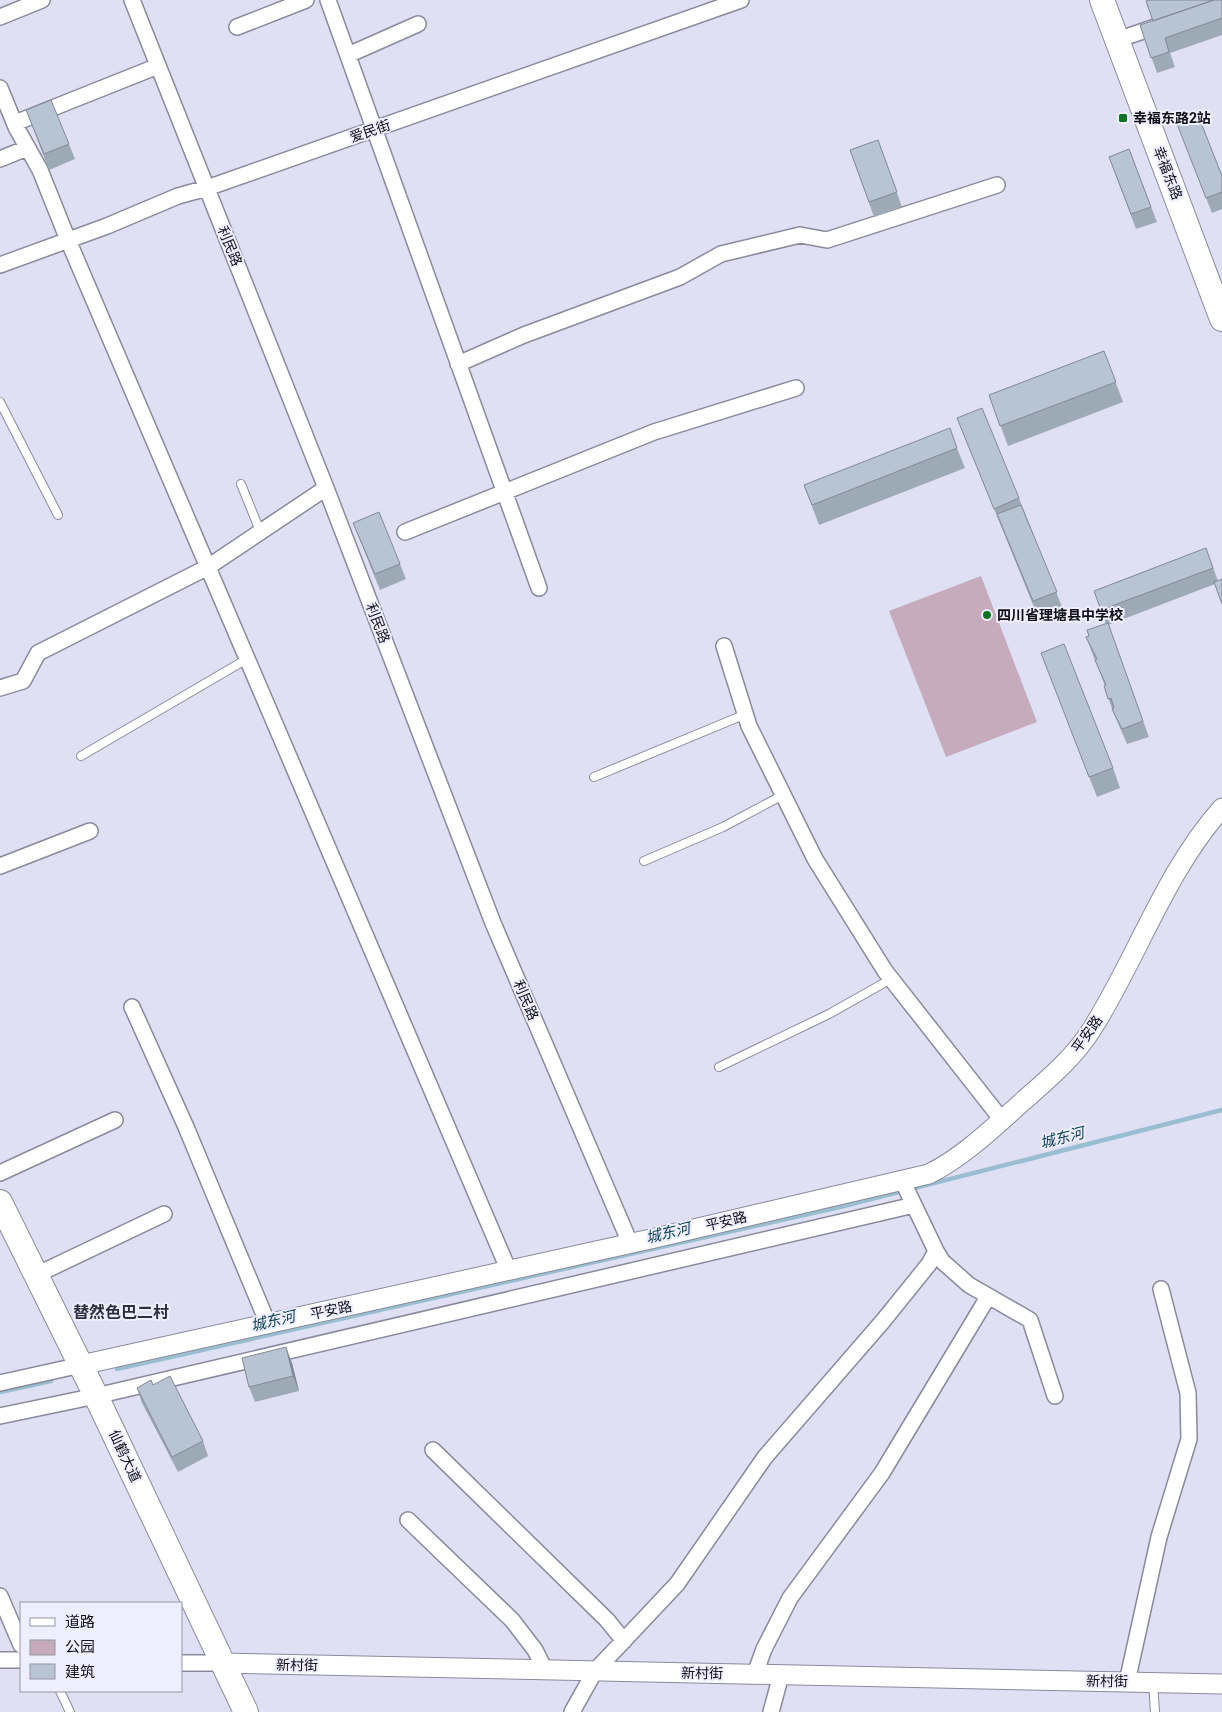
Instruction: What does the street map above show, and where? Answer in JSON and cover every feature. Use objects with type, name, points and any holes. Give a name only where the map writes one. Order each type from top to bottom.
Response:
[{"type":"main road","name":"幸福东路","points":[[1102,0],[1222,319]]},
{"type":"main road","name":"仙鹤大道","points":[[0,1202],[96,1396],[246,1712]]},
{"type":"street","points":[[0,17],[42,0]]},
{"type":"street","name":"利民路","points":[[132,0],[326,488],[493,923],[630,1243]]},
{"type":"street","points":[[237,27],[306,0]]},
{"type":"street","points":[[328,0],[376,129],[503,492],[539,588]]},
{"type":"street","name":"爱民街","points":[[0,265],[178,196],[207,188],[376,129],[733,1]]},
{"type":"street","points":[[348,55],[418,24]]},
{"type":"street","points":[[1117,40],[1155,27]]},
{"type":"street","points":[[15,123],[158,66]]},
{"type":"street","points":[[0,88],[15,123],[40,170],[68,240],[509,1271]]},
{"type":"street","points":[[0,159],[28,148]]},
{"type":"street","points":[[458,364],[524,335],[680,277],[722,254],[800,235],[827,240],[996,185]]},
{"type":"street","points":[[406,532],[654,432],[796,388]]},
{"type":"street","points":[[0,688],[23,681],[38,653],[208,567],[326,488]]},
{"type":"street","points":[[724,646],[746,714],[815,859],[891,979],[1002,1120]]},
{"type":"street","name":"平安路","points":[[0,1383],[630,1243],[907,1191],[928,1174],[944,1166],[1002,1120],[1066,1062],[1091,1030],[1174,880],[1202,833],[1222,808]]},
{"type":"street","points":[[0,866],[90,831]]},
{"type":"street","points":[[132,1007],[190,1136],[268,1324]]},
{"type":"street","points":[[0,1173],[115,1120]]},
{"type":"street","points":[[0,1416],[96,1396],[907,1191],[936,1251],[959,1276],[988,1297],[1030,1320],[1055,1396]]},
{"type":"street","points":[[36,1275],[164,1214]]},
{"type":"street","points":[[572,1712],[595,1671],[677,1584],[765,1457],[883,1321],[929,1264],[936,1251]]},
{"type":"street","points":[[1127,1682],[1159,1537],[1189,1439],[1188,1393],[1161,1289]]},
{"type":"street","points":[[754,1674],[764,1649],[790,1598],[882,1473],[988,1297]]},
{"type":"street","points":[[433,1450],[607,1620],[624,1641]]},
{"type":"street","points":[[408,1520],[512,1620],[535,1650],[545,1670]]},
{"type":"street","points":[[0,1596],[20,1651]]},
{"type":"street","points":[[0,1660],[20,1654]]},
{"type":"street","name":"新村街","points":[[182,1663],[1222,1684]]},
{"type":"street","points":[[771,1712],[781,1675]]},
{"type":"lane","points":[[0,402],[58,515]]},
{"type":"lane","points":[[242,484],[260,531]]},
{"type":"lane","points":[[81,756],[247,659]]},
{"type":"lane","points":[[594,777],[746,714]]},
{"type":"lane","points":[[644,861],[723,827],[783,795]]},
{"type":"lane","points":[[719,1067],[829,1014],[891,979]]},
{"type":"lane","points":[[1153,1682],[1155,1712]]},
{"type":"lane","points":[[60,1692],[70,1712]]},
{"type":"green space","points":[[981,576],[1037,722],[946,757],[889,611]]},
{"type":"building","points":[[1214,0],[1153,21],[1146,1]]},
{"type":"building","points":[[1214,0],[1222,0],[1222,18],[1165,38],[1169,52],[1151,58],[1140,25]]},
{"type":"building","points":[[51,100],[69,144],[44,154],[26,110]]},
{"type":"building","points":[[1198,115],[1222,176],[1222,192],[1206,198],[1177,124]]},
{"type":"building","points":[[878,140],[897,192],[869,202],[850,150]]},
{"type":"building","points":[[1129,149],[1151,207],[1131,214],[1109,157]]},
{"type":"building","points":[[1104,351],[1116,382],[1000,426],[989,395]]},
{"type":"building","points":[[982,408],[1019,498],[994,509],[957,418]]},
{"type":"building","points":[[950,428],[957,448],[812,505],[804,485]]},
{"type":"building","points":[[1021,505],[1057,592],[1033,601],[997,514]]},
{"type":"building","points":[[379,512],[400,564],[375,574],[353,523]]},
{"type":"building","points":[[1206,548],[1213,568],[1101,610],[1094,591]]},
{"type":"building","points":[[1222,579],[1222,604],[1214,582]]},
{"type":"building","points":[[1108,623],[1143,721],[1122,729],[1112,709],[1114,708],[1111,698],[1108,699],[1104,686],[1106,685],[1095,660],[1097,659],[1086,637],[1089,636],[1087,630]]},
{"type":"building","points":[[1064,644],[1113,768],[1089,777],[1041,653]]},
{"type":"building","points":[[286,1347],[293,1376],[249,1387],[242,1358]]},
{"type":"building","points":[[170,1376],[203,1441],[172,1457],[137,1388],[151,1380],[153,1385]]},
{"type":"waterway","name":"城东河","points":[[117,1369],[840,1207],[1222,1110]]},
{"type":"waterway","points":[[0,1392],[51,1381]]},
{"type":"place","name":"幸福东路2站","points":[[1123,118]]},
{"type":"place","name":"四川省理塘县中学校","points":[[987,615]]},
{"type":"district","name":"替然色巴二村","points":[[121,1312]]}]
